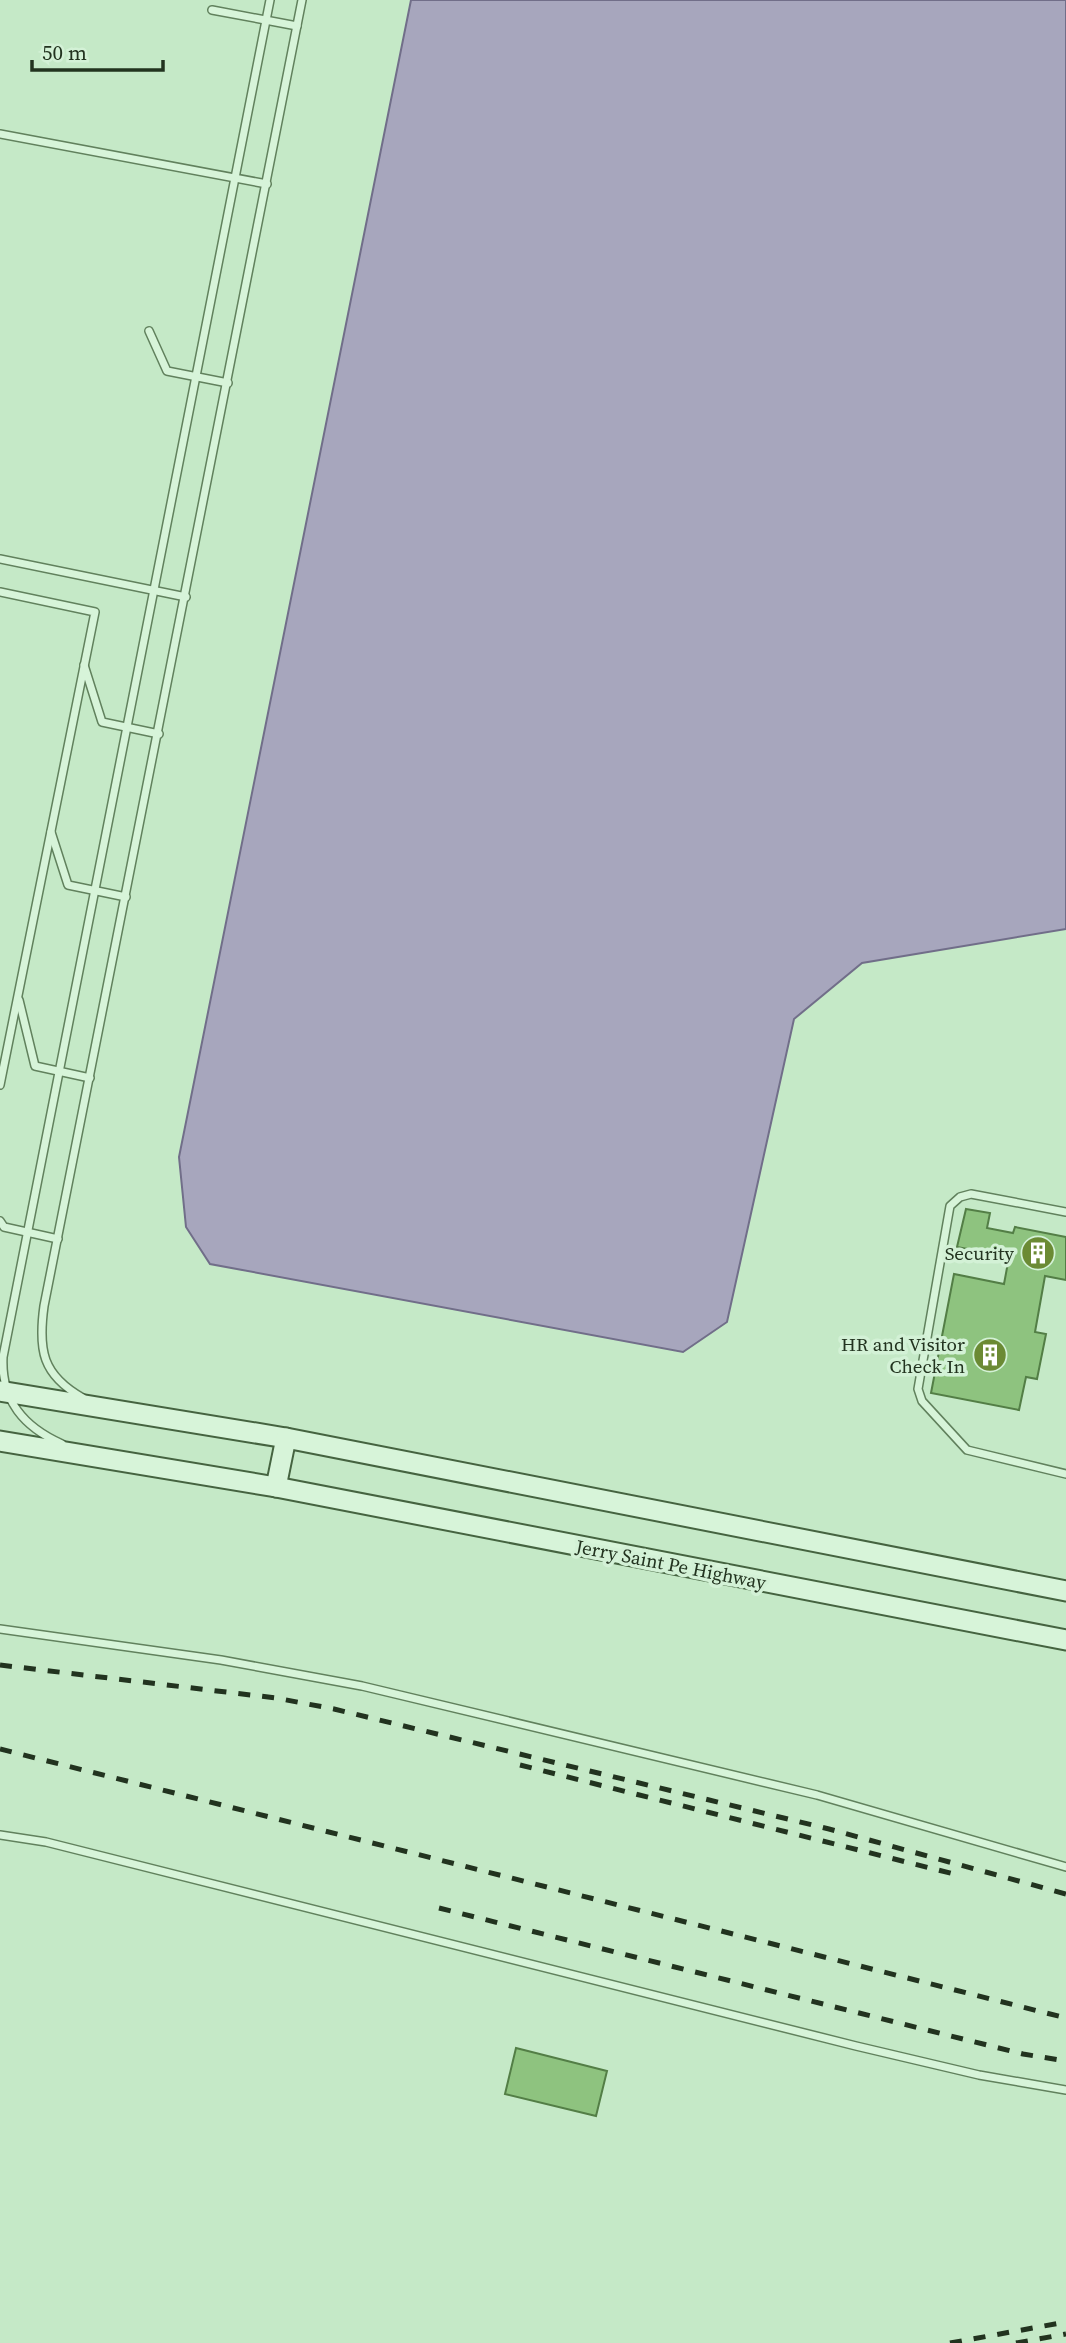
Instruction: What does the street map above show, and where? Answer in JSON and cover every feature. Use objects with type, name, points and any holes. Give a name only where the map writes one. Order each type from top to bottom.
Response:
[{"type":"main road","points":[[4,1392],[286,1438],[1066,1591]]},
{"type":"main road","points":[[276,1487],[286,1438]]},
{"type":"main road","name":"Jerry Saint Pe Highway","points":[[0,1441],[276,1487],[1066,1640]]},
{"type":"lane","points":[[89,1456],[29,1426],[4,1392],[2,1357],[270,0]]},
{"type":"lane","points":[[95,1405],[62,1384],[52,1373],[44,1355],[42,1324],[302,0]]},
{"type":"lane","points":[[212,10],[297,26]]},
{"type":"lane","points":[[0,134],[267,184]]},
{"type":"lane","points":[[149,331],[167,371],[228,383]]},
{"type":"lane","points":[[0,559],[186,597]]},
{"type":"lane","points":[[0,592],[95,612],[0,1085]]},
{"type":"lane","points":[[84,664],[102,722],[159,734]]},
{"type":"lane","points":[[51,832],[68,885],[126,897]]},
{"type":"lane","points":[[18,996],[35,1066],[90,1078]]},
{"type":"lane","points":[[1066,1212],[971,1194],[960,1197],[950,1206],[918,1389],[922,1401],[967,1450],[1066,1474]]},
{"type":"lane","points":[[0,1221],[4,1227],[58,1239]]},
{"type":"lane","points":[[0,1629],[221,1660],[374,1688],[817,1795],[1066,1867]]},
{"type":"lane","points":[[0,1835],[46,1842],[893,2055],[979,2075],[1066,2090]]},
{"type":"water","points":[[411,0],[1066,0],[1066,929],[862,963],[794,1019],[727,1322],[683,1352],[210,1264],[186,1227],[179,1157]]},
{"type":"building","name":"HR and Visitor Check In","points":[[966,1209],[990,1213],[987,1228],[1013,1233],[1015,1227],[1066,1237],[1066,1280],[1045,1276],[1035,1332],[1046,1334],[1037,1379],[1026,1377],[1019,1410],[931,1393],[954,1274],[1004,1284],[1009,1257],[957,1247]]},
{"type":"building","points":[[516,2048],[607,2071],[596,2116],[505,2094]]},
{"type":"railway","points":[[0,1665],[276,1698],[334,1709],[829,1829],[1066,1894]]},
{"type":"railway","points":[[0,1749],[1066,2018]]},
{"type":"railway","points":[[520,1765],[958,1875]]},
{"type":"railway","points":[[439,1908],[1023,2054],[1066,2061]]},
{"type":"railway","points":[[950,2343],[1066,2322]]},
{"type":"railway","points":[[1016,2343],[1066,2334]]},
{"type":"place","name":"Security","points":[[1038,1253]]},
{"type":"place","name":"HR and Visitor Check In","points":[[990,1355]]}]
